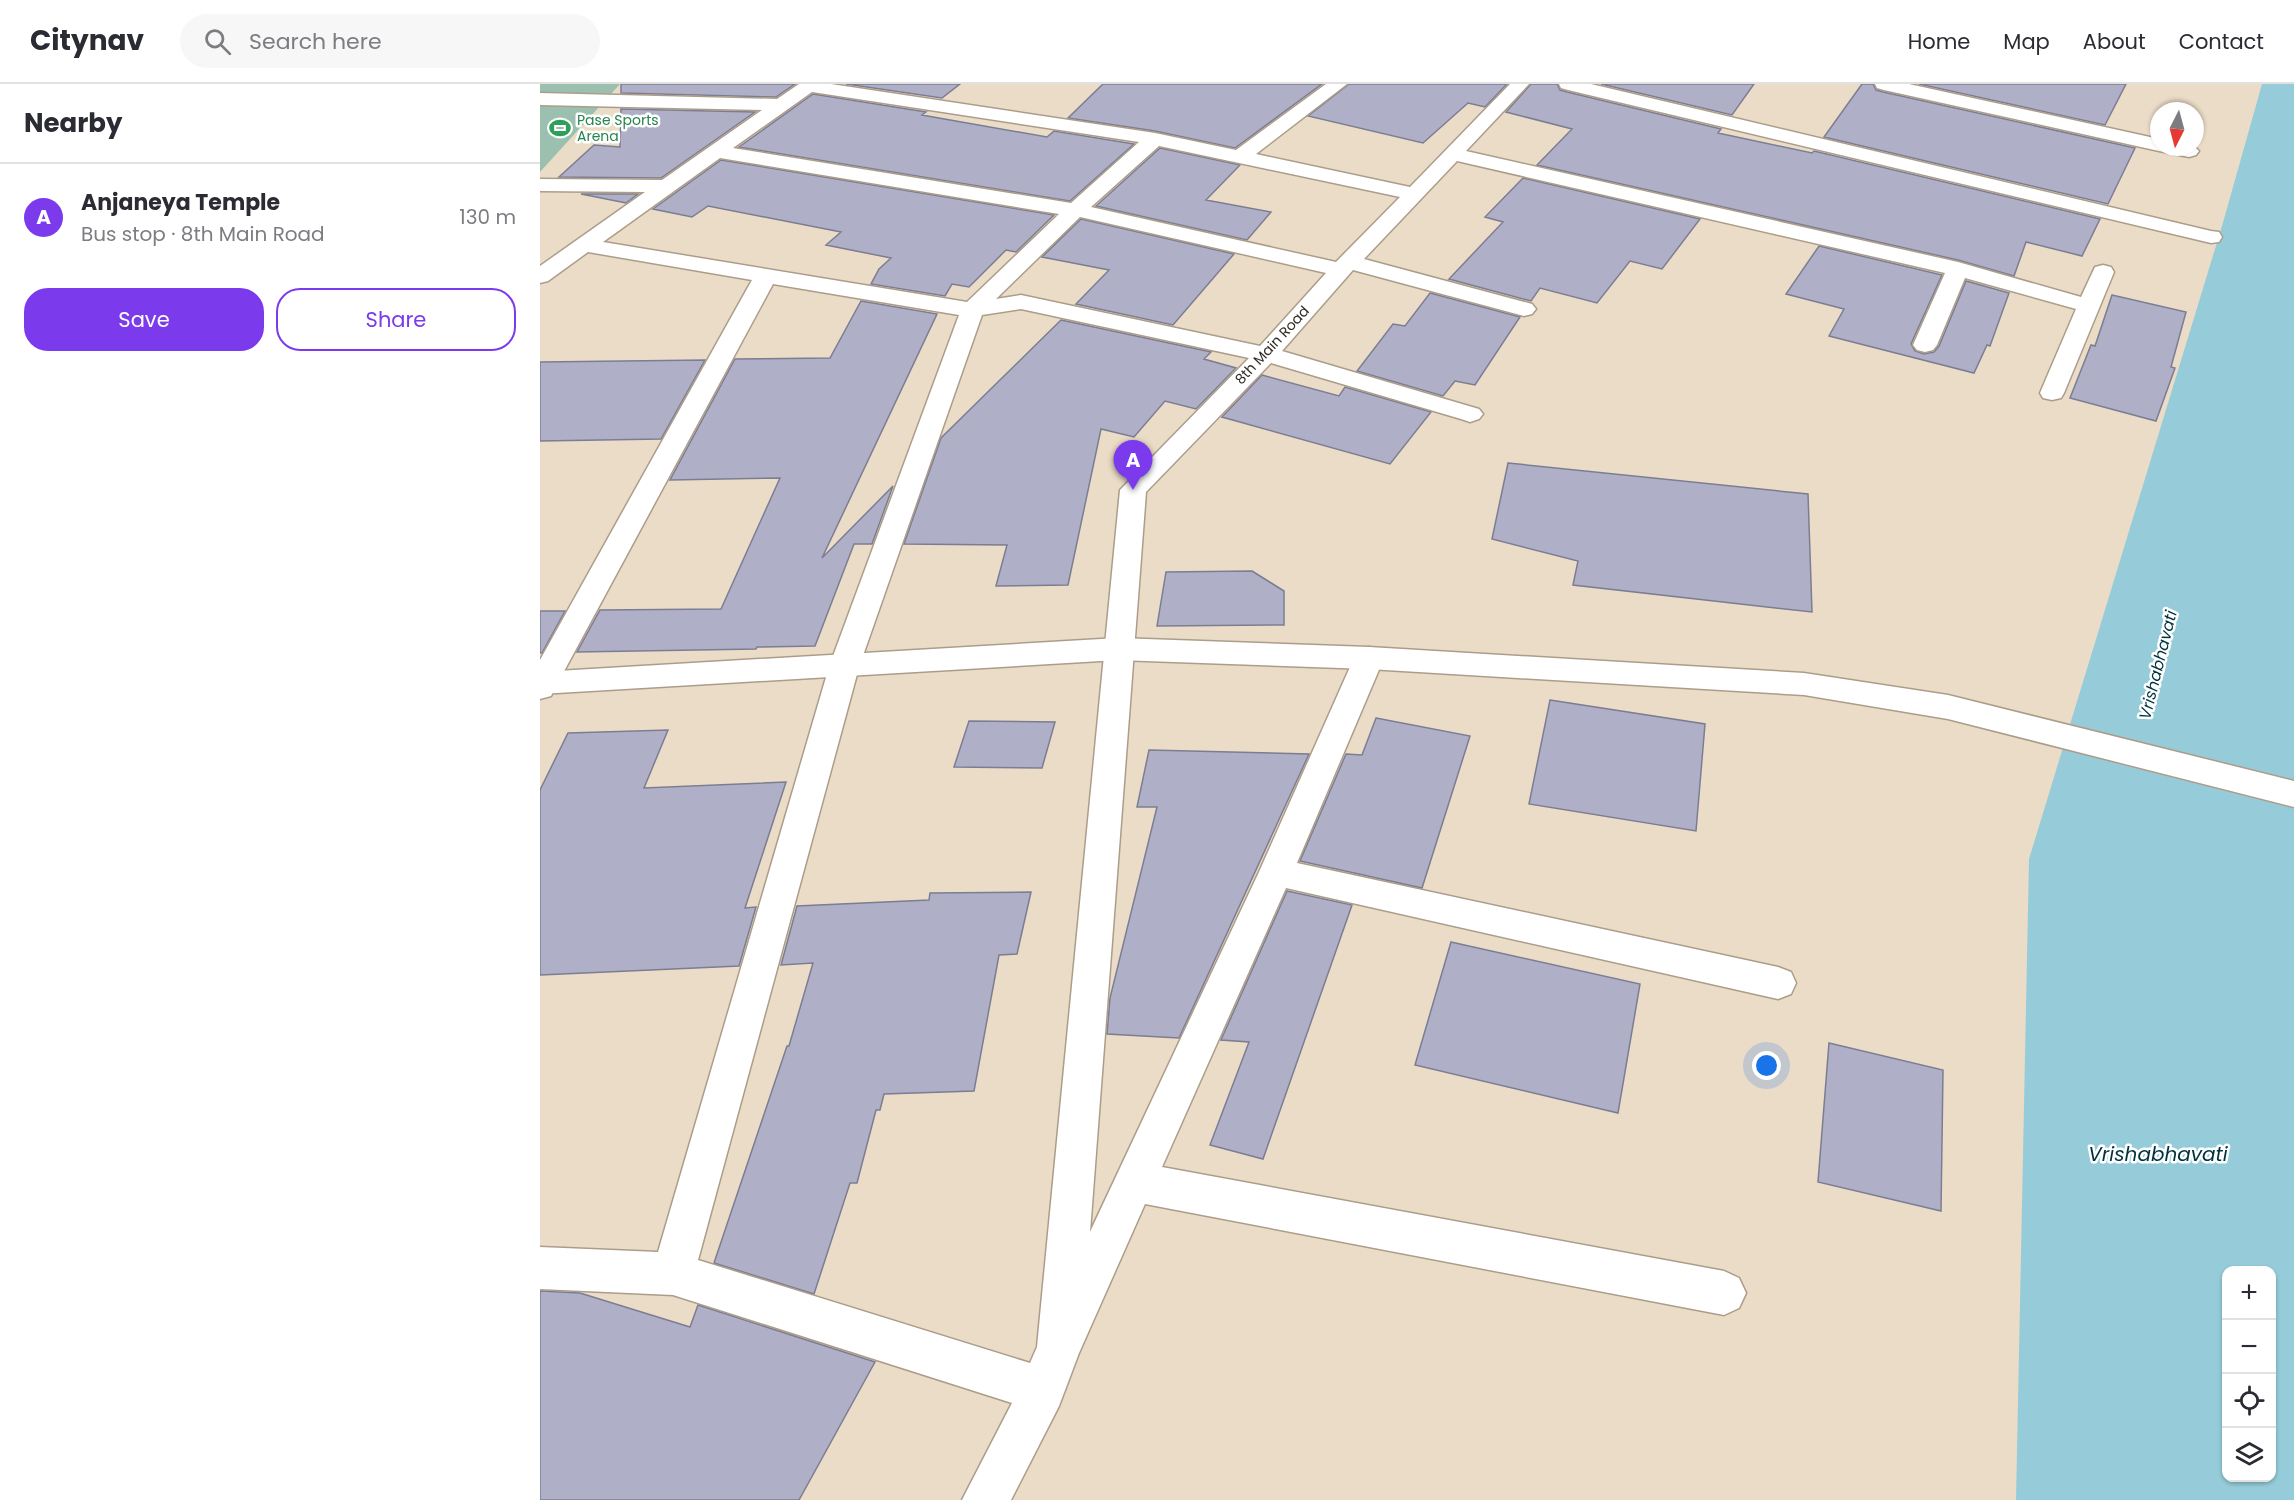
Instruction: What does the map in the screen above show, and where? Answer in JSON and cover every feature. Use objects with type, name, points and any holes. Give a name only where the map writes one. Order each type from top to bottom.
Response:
[{"type":"street","points":[[1240,157],[1338,84]]},
{"type":"street","name":"8th Main Road","points":[[1059,1347],[1133,490],[1266,354],[1345,266],[1520,84]]},
{"type":"street","points":[[1568,84],[2211,237]]},
{"type":"street","points":[[1884,84],[2150,143]]},
{"type":"street","points":[[540,276],[809,85],[1155,139],[1414,194]]},
{"type":"street","points":[[540,99],[781,105]]},
{"type":"street","points":[[674,1274],[844,667],[972,310],[1074,210],[1155,139]]},
{"type":"street","points":[[715,151],[1074,210],[1345,266],[1524,309]]},
{"type":"street","points":[[1453,154],[1958,269],[2089,306]]},
{"type":"street","points":[[540,185],[666,186]]},
{"type":"street","points":[[584,245],[972,310],[1021,302],[1266,354],[1470,414]]},
{"type":"street","points":[[1925,345],[1958,269]]},
{"type":"street","points":[[2052,393],[2103,272]]},
{"type":"street","points":[[541,685],[766,276]]},
{"type":"street","points":[[541,685],[1118,649],[1369,658],[1804,684],[1948,707],[2294,794]]},
{"type":"street","points":[[986,1500],[1043,1390],[1059,1347],[1276,872],[1369,658]]},
{"type":"street","points":[[1276,872],[1778,983]]},
{"type":"street","points":[[1134,1182],[1724,1293]]},
{"type":"street","points":[[540,1268],[674,1274],[1043,1390]]},
{"type":"green space","name":"Pase Sports Arena","points":[[540,84],[620,84],[540,172]]},
{"type":"water","name":"Vrishabhavati","points":[[2262,84],[2294,84],[2294,1500],[2016,1500],[2029,859],[2222,226]]},
{"type":"building","points":[[621,84],[795,84],[776,97],[621,93]]},
{"type":"building","points":[[846,84],[960,84],[942,98]]},
{"type":"building","points":[[1103,84],[1322,84],[1235,148],[1155,131],[1068,118]]},
{"type":"building","points":[[1349,84],[1507,84],[1485,107],[1468,103],[1423,143],[1308,116]]},
{"type":"building","points":[[1531,84],[1557,84],[1560,90],[1567,92],[1721,129],[1718,133],[1812,153],[1814,151],[2100,219],[2082,256],[2026,242],[2014,276],[1958,260],[1537,165],[1572,129],[1506,112]]},
{"type":"building","points":[[1601,84],[1754,84],[1732,115]]},
{"type":"building","points":[[1862,84],[1873,84],[1876,90],[1883,92],[2135,148],[2108,204],[1824,137]]},
{"type":"building","points":[[1919,84],[2126,84],[2105,125]]},
{"type":"building","points":[[813,94],[926,112],[922,115],[1047,137],[1054,131],[1134,144],[1070,201],[739,147]]},
{"type":"building","points":[[621,109],[755,112],[661,178],[559,177],[594,145],[620,147]]},
{"type":"building","points":[[1160,148],[1240,165],[1206,200],[1271,212],[1247,240],[1096,206]]},
{"type":"building","points":[[721,160],[1054,215],[1016,252],[1006,250],[969,287],[952,284],[945,296],[871,284],[879,269],[891,258],[826,245],[841,232],[708,206],[692,217],[653,209]]},
{"type":"building","points":[[1523,178],[1700,219],[1662,269],[1630,261],[1597,303],[1540,288],[1531,301],[1449,279],[1503,222],[1485,217]]},
{"type":"building","points":[[581,194],[638,194],[626,203]]},
{"type":"building","points":[[1081,219],[1234,254],[1173,325],[1076,304],[1109,270],[1042,257]]},
{"type":"building","points":[[1819,246],[1942,275],[1911,344],[1915,351],[1924,354],[1934,352],[1939,346],[1966,281],[2009,293],[1990,346],[1987,345],[1974,373],[1829,336],[1844,309],[1786,294]]},
{"type":"building","points":[[1430,293],[1520,317],[1475,385],[1455,381],[1443,396],[1357,371],[1393,324],[1405,326]]},
{"type":"building","points":[[2112,295],[2186,312],[2171,367],[2175,368],[2156,421],[2070,398],[2091,345],[2095,346]]},
{"type":"building","points":[[861,301],[937,314],[822,558],[893,486],[872,544],[854,544],[815,646],[577,652],[600,610],[721,609],[780,478],[670,480],[735,359],[830,358]]},
{"type":"building","points":[[1061,320],[1211,352],[1204,359],[1236,368],[1196,409],[1165,401],[1134,437],[1101,429],[1068,585],[996,586],[1007,545],[904,544],[941,438]]},
{"type":"building","points":[[705,360],[661,439],[540,441],[540,362]]},
{"type":"building","points":[[1262,375],[1339,396],[1345,387],[1431,412],[1390,464],[1222,417]]},
{"type":"building","points":[[1508,463],[1808,494],[1812,612],[1573,585],[1578,561],[1492,539]]},
{"type":"building","points":[[1252,571],[1284,591],[1284,625],[1157,626],[1166,572]]},
{"type":"building","points":[[540,611],[565,611],[542,653],[540,653]]},
{"type":"building","points":[[1550,700],[1705,724],[1696,831],[1529,804]]},
{"type":"building","points":[[1376,718],[1470,736],[1422,888],[1300,861],[1346,754],[1362,755]]},
{"type":"building","points":[[969,721],[1055,722],[1042,768],[954,767]]},
{"type":"building","points":[[668,730],[644,788],[786,782],[745,908],[756,907],[739,966],[540,975],[540,790],[568,733]]},
{"type":"building","points":[[1149,750],[1309,754],[1179,1038],[1107,1034],[1110,998],[1157,807],[1137,807]]},
{"type":"building","points":[[1287,891],[1352,905],[1263,1159],[1210,1145],[1249,1042],[1221,1040]]},
{"type":"building","points":[[1031,892],[1017,954],[999,955],[974,1091],[884,1094],[880,1110],[876,1110],[857,1183],[850,1183],[814,1294],[714,1263],[787,1046],[789,1046],[813,963],[781,965],[797,906],[929,900],[930,893]]},
{"type":"building","points":[[1451,942],[1640,984],[1618,1113],[1415,1065]]},
{"type":"building","points":[[1829,1043],[1943,1070],[1941,1211],[1818,1182]]},
{"type":"building","points":[[540,1291],[580,1293],[690,1327],[698,1305],[875,1362],[799,1500],[540,1500]]},
{"type":"place","name":"Pase Sports Arena","points":[[560,128]]},
{"type":"place","name":"Anjaneya Temple","points":[[1133,490]]}]
